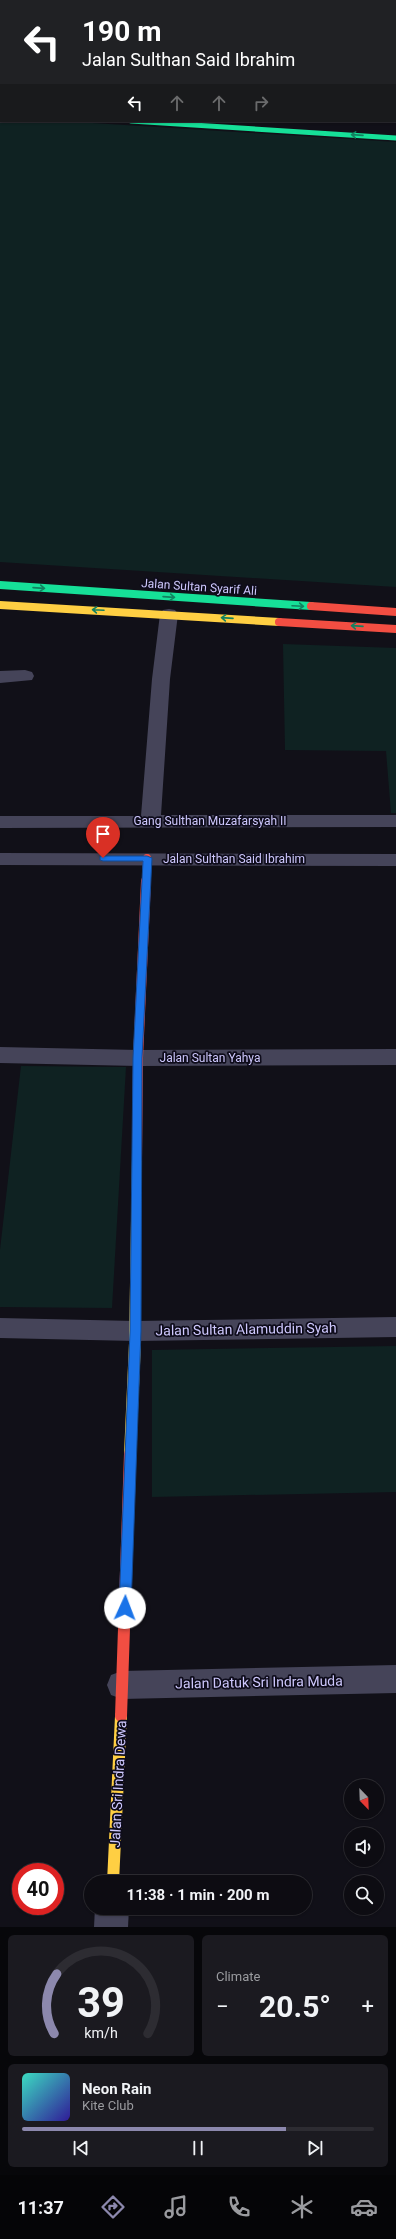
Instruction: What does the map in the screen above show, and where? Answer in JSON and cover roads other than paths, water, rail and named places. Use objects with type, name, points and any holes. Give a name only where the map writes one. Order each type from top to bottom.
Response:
[{"type":"street","points":[[148,122],[396,138]]},
{"type":"street","points":[[280,122],[396,129]]},
{"type":"street","name":"Jalan Sultan Syarif Ali","points":[[0,585],[396,612]]},
{"type":"street","points":[[0,604],[396,629]]},
{"type":"street","points":[[151,821],[161,678],[169,614]]},
{"type":"street","points":[[0,676],[25,676]]},
{"type":"street","name":"Gang Sulthan Muzafarsyah II","points":[[0,822],[396,822]]},
{"type":"street","name":"Jalan Sulthan Said Ibrahim","points":[[0,859],[147,858],[396,860]]},
{"type":"street","name":"Jalan Sri Indra Dewa","points":[[113,1875],[135,1331],[138,1058],[147,858]]},
{"type":"street","name":"Jalan Sultan Yahya","points":[[0,1055],[138,1058],[396,1057]]},
{"type":"street","name":"Jalan Sultan Alamuddin Syah","points":[[0,1328],[135,1331],[396,1327]]},
{"type":"street","name":"Jalan Datuk Sri Indra Muda","points":[[122,1685],[396,1679]]},
{"type":"street","points":[[111,1927],[112,1915]]}]
